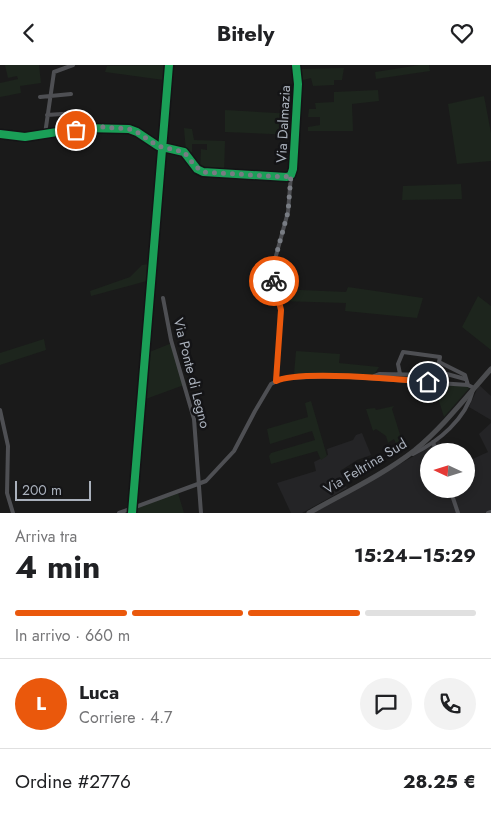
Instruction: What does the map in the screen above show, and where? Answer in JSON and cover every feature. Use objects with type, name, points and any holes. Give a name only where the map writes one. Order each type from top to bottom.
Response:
[{"type":"main road","name":"Via Feltrina Sud","points":[[309,513],[406,457],[434,432],[491,369]]},
{"type":"street","points":[[45,135],[54,72],[73,65]]},
{"type":"street","name":"Via Dalmazia","points":[[276,381],[281,310],[274,282],[274,261],[288,212],[296,124],[296,65]]},
{"type":"street","points":[[40,97],[71,94]]},
{"type":"street","points":[[47,115],[77,113]]},
{"type":"street","name":"Via Dalmazia","points":[[0,134],[22,137],[83,128],[129,129],[158,146],[184,152],[195,166],[203,172],[285,177],[291,175]]},
{"type":"street","name":"Via Ponte di Legno","points":[[163,298],[171,340],[194,419],[201,513]]},
{"type":"street","points":[[400,374],[400,357],[406,351],[440,357],[439,372]]},
{"type":"street","points":[[439,362],[465,375],[468,385]]},
{"type":"street","points":[[374,376],[400,374],[434,375],[439,372],[465,379]]},
{"type":"street","points":[[119,513],[206,481],[234,451],[258,405],[276,381],[291,377],[336,377],[468,385],[474,388],[467,407],[454,425],[433,442],[406,457]]},
{"type":"street","points":[[0,410],[8,446],[6,493],[13,513]]},
{"type":"street","points":[[453,498],[458,513]]},
{"type":"shaded area","points":[[5,65],[39,65],[41,83],[20,86],[21,93],[0,97],[0,83],[18,79],[17,76],[8,78]]},
{"type":"shaded area","points":[[165,65],[164,80],[105,72],[107,66]]},
{"type":"shaded area","points":[[429,65],[430,71],[376,79],[375,72]]},
{"type":"shaded area","points":[[344,68],[342,80],[334,80],[334,85],[313,86],[311,78],[299,81],[297,69]]},
{"type":"shaded area","points":[[378,90],[379,101],[352,104],[353,131],[308,131],[308,127],[320,125],[320,117],[308,117],[309,109],[316,109],[315,103],[334,102],[334,92]]},
{"type":"shaded area","points":[[484,96],[491,133],[491,161],[457,164],[448,104]]},
{"type":"shaded area","points":[[225,110],[294,114],[294,135],[225,132]]},
{"type":"shaded area","points":[[184,128],[192,129],[194,140],[225,141],[224,174],[200,171],[201,149],[207,150],[207,144],[192,144],[192,152],[186,152]]},
{"type":"shaded area","points":[[461,184],[462,199],[402,200],[403,186]]},
{"type":"shaded area","points":[[149,264],[147,281],[91,296],[90,291],[130,277],[142,265]]},
{"type":"shaded area","points":[[348,287],[423,298],[417,318],[345,311],[346,303],[280,301],[278,289],[346,292]]},
{"type":"shaded area","points":[[478,296],[491,306],[491,350],[462,327]]},
{"type":"shaded area","points":[[44,339],[46,350],[0,365],[0,353]]},
{"type":"shaded area","points":[[172,343],[184,385],[143,400],[147,353]]},
{"type":"shaded area","points":[[296,351],[340,354],[339,363],[379,367],[374,375],[294,374]]},
{"type":"shaded area","points":[[437,383],[472,385],[444,417],[438,398]]},
{"type":"shaded area","points":[[479,385],[491,396],[491,420],[469,407]]},
{"type":"shaded area","points":[[311,401],[327,456],[321,460],[317,451],[271,464],[269,456],[271,453],[315,440],[312,431],[270,444],[267,429],[308,417],[305,403]]},
{"type":"shaded area","points":[[394,406],[392,409],[402,441],[396,444],[394,439],[388,443],[386,436],[376,429],[373,431],[366,409],[375,408],[376,410]]},
{"type":"shaded area","points":[[491,423],[491,513],[313,513],[420,453],[420,498],[475,498],[475,458],[488,452],[479,434]]},
{"type":"shaded area","points":[[362,433],[371,455],[357,460],[340,471],[347,488],[302,513],[291,513],[277,483],[316,471],[314,462],[328,455],[327,449],[353,440],[356,435]]},
{"type":"shaded area","points":[[178,493],[184,513],[134,513],[134,508]]},
{"type":"cycle path","points":[[132,513],[169,65]]},
{"type":"cycle path","points":[[0,134],[25,137],[83,128],[129,129],[158,146],[184,152],[197,169],[203,172],[287,177],[291,175],[293,169],[298,84],[296,65]]},
{"type":"way so far","points":[[76,130],[104,127],[134,130],[158,146],[184,152],[195,166],[203,172],[285,177],[291,175],[288,212],[274,263],[274,281]]},
{"type":"route","points":[[274,281],[281,310],[276,357],[276,381],[291,377],[336,377],[428,382]]}]
